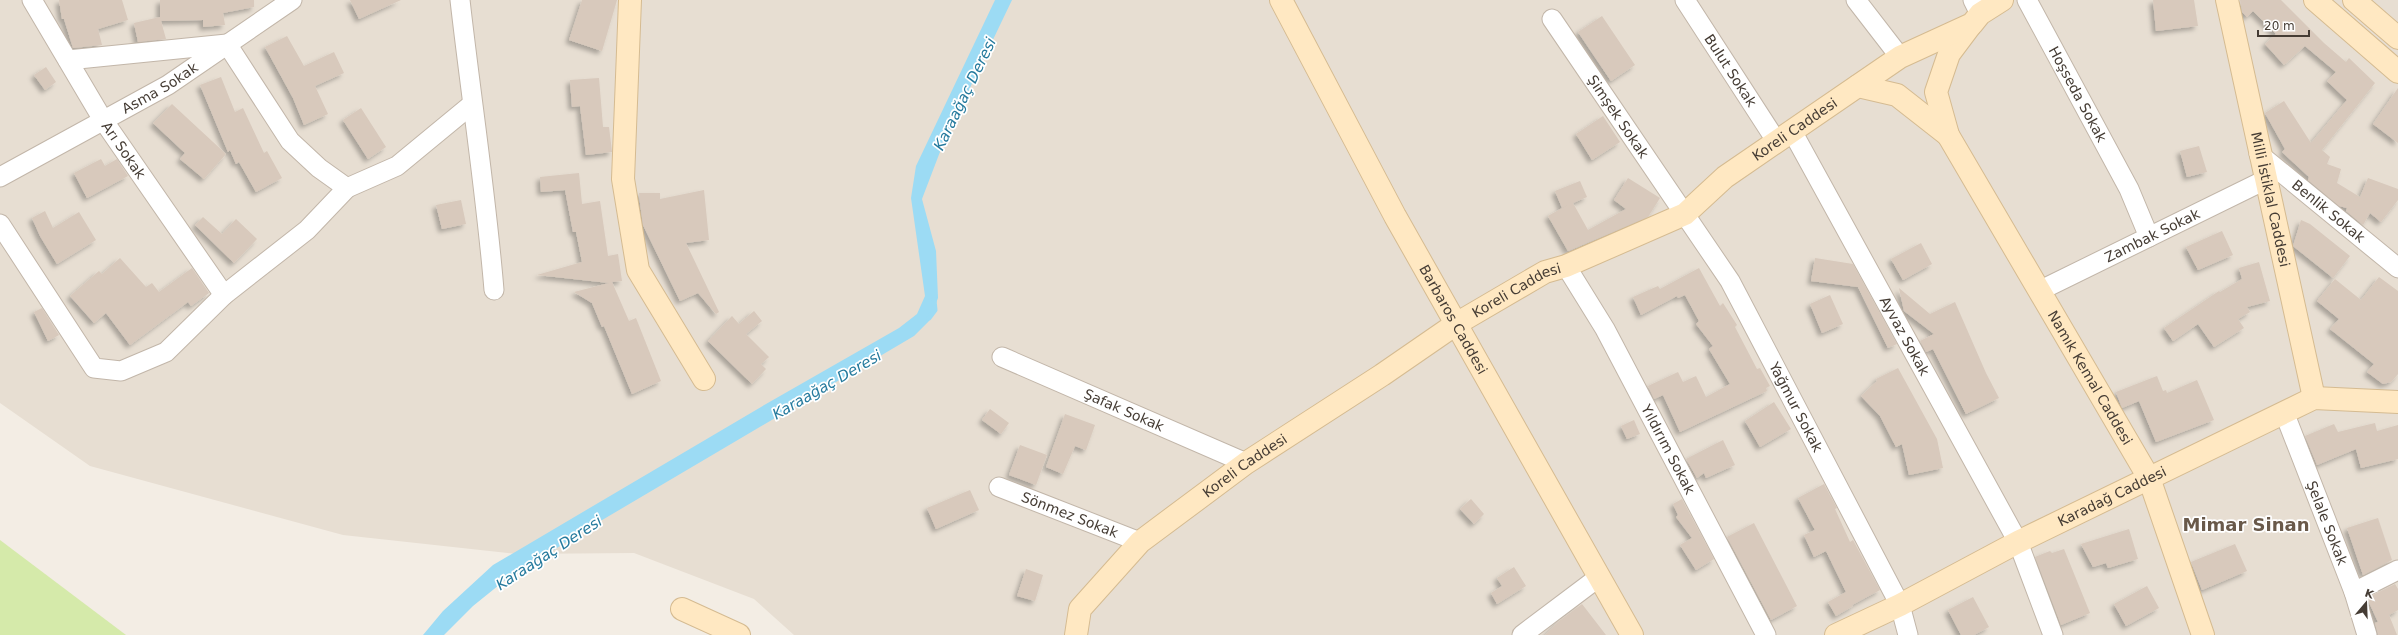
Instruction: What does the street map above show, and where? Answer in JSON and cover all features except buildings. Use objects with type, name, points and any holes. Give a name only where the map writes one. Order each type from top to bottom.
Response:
[{"type":"street","name":"Arı Sokak","points":[[32,0],[103,120],[224,295]]},
{"type":"street","name":"Asma Sokak","points":[[0,177],[168,85],[292,0]]},
{"type":"street","points":[[460,0],[471,105],[490,231],[494,290]]},
{"type":"street","points":[[630,0],[623,179],[638,270],[704,380]]},
{"type":"street","name":"Barbaros Caddesi","points":[[1281,0],[1395,216],[1632,635]]},
{"type":"street","name":"Bulut Sokak","points":[[1685,0],[1784,136]]},
{"type":"street","points":[[1856,0],[1900,57]]},
{"type":"street","name":"Koreli Caddesi","points":[[1076,635],[1080,609],[1140,542],[1246,463],[1382,375],[1456,324],[1545,272],[1566,266],[1685,214],[1725,177],[1900,57],[1975,13],[2002,0]]},
{"type":"street","name":"Hoşseda Sokak","points":[[2027,0],[2129,189],[2149,237]]},
{"type":"street","name":"Milli İstiklal Caddesi","points":[[2227,0],[2259,154],[2314,398]]},
{"type":"street","points":[[2314,0],[2398,72]]},
{"type":"street","points":[[2354,0],[2398,38]]},
{"type":"street","points":[[1948,135],[1936,92],[1949,54],[1975,13]]},
{"type":"street","name":"Şimşek Sokak","points":[[1552,19],[1685,214]]},
{"type":"street","points":[[68,60],[227,44],[290,141],[319,168],[347,188]]},
{"type":"street","points":[[1858,86],[1897,96],[1948,135]]},
{"type":"street","points":[[0,224],[94,368],[121,371],[166,352],[224,295],[307,230],[347,188],[397,166],[471,105]]},
{"type":"street","name":"Namık Kemal Caddesi","points":[[1948,135],[2149,478],[2203,635]]},
{"type":"street","name":"Ayvaz Sokak","points":[[1784,136],[2018,542],[2052,635]]},
{"type":"street","name":"Benlik Sokak","points":[[2259,154],[2398,268]]},
{"type":"street","name":"Zambak Sokak","points":[[2039,291],[2265,180]]},
{"type":"street","name":"Yağmur Sokak","points":[[1685,214],[1730,281],[1900,605],[1908,635]]},
{"type":"street","name":"Yıldırım Sokak","points":[[1566,266],[1606,329],[1766,635]]},
{"type":"street","name":"Şafak Sokak","points":[[1002,357],[1246,463]]},
{"type":"street","name":"Karadağ Caddesi","points":[[1836,635],[1900,605],[2018,542],[2314,398],[2398,402]]},
{"type":"street","name":"Şelale Sokak","points":[[2284,412],[2354,592],[2367,635]]},
{"type":"street","name":"Sönmez Sokak","points":[[999,487],[1140,542]]},
{"type":"street","points":[[2354,592],[2398,570]]},
{"type":"street","points":[[1522,635],[1599,577]]},
{"type":"street","points":[[682,609],[739,635]]},
{"type":"shaded area","points":[[0,0],[2398,0],[2398,635],[794,635],[754,599],[634,553],[516,554],[343,535],[90,466],[0,403]]},
{"type":"green space","points":[[0,540],[126,635],[0,635]]},
{"type":"water","points":[[995,0],[1012,0],[943,144],[922,199],[936,251],[938,298],[929,321],[914,336],[592,526],[504,581],[473,606],[444,635],[423,635],[443,611],[493,565],[766,404],[899,328],[917,314],[925,296],[911,198],[916,166]]},
{"type":"waterway","name":"Karaağaç Deresi","points":[[929,318],[935,310],[934,300]]},
{"type":"district","name":"Mimar Sinan","points":[[2246,525]]}]
